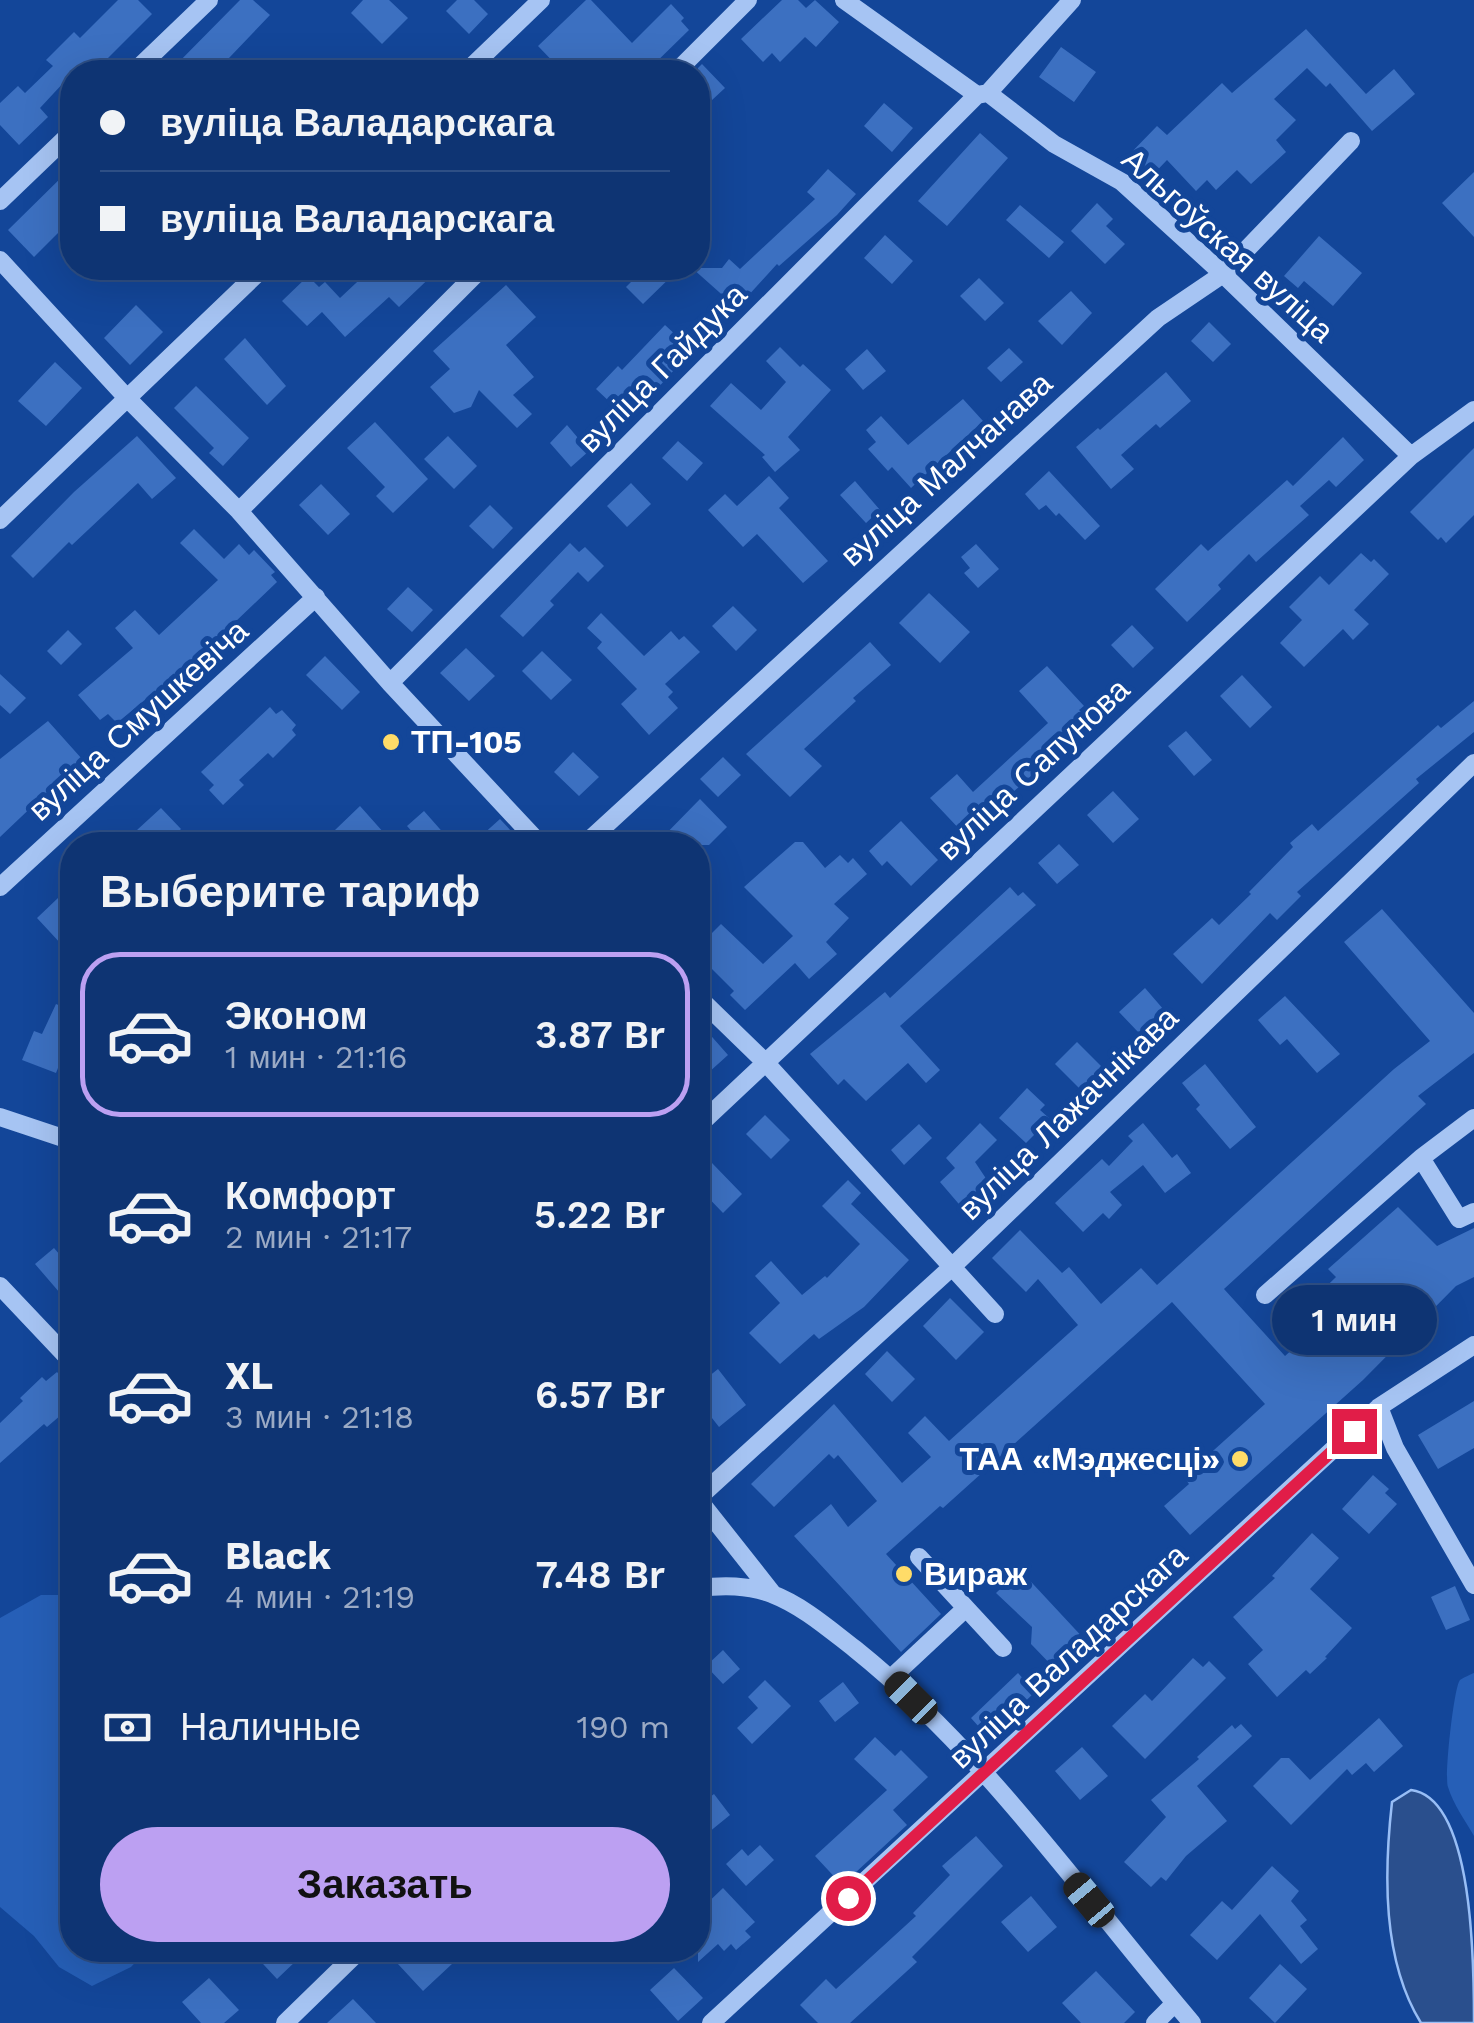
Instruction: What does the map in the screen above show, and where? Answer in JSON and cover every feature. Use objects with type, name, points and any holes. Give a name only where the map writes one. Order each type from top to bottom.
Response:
[{"type":"street","points":[[146,60],[209,0]]},
{"type":"street","points":[[479,60],[542,0]]},
{"type":"street","points":[[688,60],[748,0]]},
{"type":"street","name":"Альгоўская вуліца","points":[[844,0],[1054,144],[1122,182],[1411,456]]},
{"type":"street","name":"вуліца Гайдука","points":[[390,683],[983,94],[1072,0]]},
{"type":"street","name":"вуліца Малчанава","points":[[598,832],[1158,318],[1222,274],[1351,141]]},
{"type":"street","points":[[0,201],[60,144]]},
{"type":"street","points":[[0,260],[127,398],[239,511],[390,683],[529,832]]},
{"type":"street","points":[[0,520],[250,280]]},
{"type":"street","points":[[239,511],[470,280]]},
{"type":"street","name":"вуліца Сапунова","points":[[710,1115],[1411,456],[1474,410]]},
{"type":"street","name":"вуліца Смушкевіча","points":[[0,887],[316,597]]},
{"type":"street","name":"вуліца Лажачнікава","points":[[710,1488],[952,1266],[1474,764]]},
{"type":"street","points":[[710,1009],[765,1062],[996,1314]]},
{"type":"street","points":[[0,1117],[60,1137]]},
{"type":"street","points":[[1265,1295],[1420,1158],[1474,1118]]},
{"type":"street","points":[[1420,1158],[1459,1219],[1474,1212]]},
{"type":"street","points":[[0,1286],[60,1349]]},
{"type":"street","name":"вуліца Валадарскага","points":[[711,2023],[1379,1408],[1474,1345]]},
{"type":"street","points":[[1379,1408],[1395,1448],[1474,1585]]},
{"type":"street","points":[[710,1514],[774,1595]]},
{"type":"street","points":[[919,1557],[1003,1648]]},
{"type":"street","points":[[710,1587],[732,1584],[774,1595],[814,1618],[890,1678],[985,1774],[1192,2023]]},
{"type":"street","points":[[890,1678],[966,1608]]},
{"type":"street","points":[[285,2023],[348,1962]]},
{"type":"street","points":[[1155,2023],[1175,2003]]},
{"type":"shaded area","points":[[41,1595],[60,1595],[60,1962],[136,1962],[92,1986],[59,1967],[34,1936],[0,1907],[0,1618]]},
{"type":"shaded area","points":[[1474,1673],[1474,1836],[1453,1800],[1447,1780],[1458,1686],[1460,1680]]},
{"type":"shaded area","points":[[1411,1790],[1432,1800],[1447,1822],[1459,1852],[1471,1926],[1474,2023],[1421,2023],[1399,1972],[1389,1916],[1389,1829],[1392,1802]]},
{"type":"building","points":[[118,0],[138,0],[152,14],[106,60],[60,60],[60,86],[40,108],[48,117],[19,145],[0,125],[0,103],[18,86],[25,93],[53,66],[46,60],[74,32],[80,38]]},
{"type":"building","points":[[240,0],[253,0],[270,15],[231,60],[181,60]]},
{"type":"building","points":[[363,0],[389,0],[408,18],[382,44],[351,13]]},
{"type":"building","points":[[457,0],[474,0],[488,14],[469,34],[446,11]]},
{"type":"building","points":[[586,0],[591,0],[632,43],[671,4],[689,30],[658,60],[551,60],[538,46]]},
{"type":"building","points":[[782,0],[798,0],[806,8],[815,0],[839,22],[816,47],[805,37],[780,62],[772,53],[763,62],[741,39]]},
{"type":"building","points":[[1306,29],[1366,94],[1394,69],[1415,94],[1372,131],[1330,83],[1326,87],[1307,68],[1274,99],[1296,120],[1276,140],[1286,152],[1251,184],[1237,170],[1216,190],[1207,180],[1196,191],[1167,160],[1145,183],[1123,161],[1157,126],[1167,135],[1222,83],[1232,93]]},
{"type":"building","points":[[1061,47],[1096,72],[1074,102],[1039,77]]},
{"type":"building","points":[[710,72],[725,88],[710,102]]},
{"type":"building","points":[[884,103],[913,128],[892,152],[864,126]]},
{"type":"building","points":[[980,133],[1008,158],[947,226],[918,201]]},
{"type":"building","points":[[828,169],[856,194],[837,215],[777,264],[737,308],[706,280],[710,280],[710,268],[722,268],[729,259],[740,269],[815,199],[807,192]]},
{"type":"building","points":[[1474,172],[1474,237],[1442,203]]},
{"type":"building","points":[[60,179],[60,231],[34,257],[8,230]]},
{"type":"building","points":[[1097,203],[1113,219],[1106,226],[1125,244],[1105,264],[1071,231]]},
{"type":"building","points":[[1020,205],[1064,242],[1049,258],[1006,220]]},
{"type":"building","points":[[885,235],[913,261],[892,284],[864,258]]},
{"type":"building","points":[[1319,236],[1362,273],[1333,306],[1304,281],[1298,288],[1284,276]]},
{"type":"building","points":[[979,278],[1004,303],[985,321],[960,296]]},
{"type":"building","points":[[304,280],[312,280],[319,287],[325,282],[340,298],[359,280],[427,280],[399,307],[389,297],[345,337],[322,312],[307,326],[282,301]]},
{"type":"building","points":[[633,280],[668,280],[643,304],[626,287]]},
{"type":"building","points":[[506,285],[536,317],[506,345],[534,377],[513,395],[532,414],[517,428],[479,390],[471,407],[454,413],[430,387],[450,369],[433,351]]},
{"type":"building","points":[[1071,291],[1092,313],[1062,345],[1038,321]]},
{"type":"building","points":[[136,305],[163,332],[130,365],[104,338]]},
{"type":"building","points":[[1209,322],[1231,344],[1213,362],[1191,341]]},
{"type":"building","points":[[665,325],[692,350],[629,420],[596,389],[618,366],[622,370]]},
{"type":"building","points":[[245,338],[286,386],[267,405],[224,359]]},
{"type":"building","points":[[780,347],[831,390],[788,437],[800,450],[775,472],[762,457],[765,455],[710,406],[731,383],[761,410],[786,382],[766,361]]},
{"type":"building","points":[[1009,348],[1023,362],[1001,382],[987,368]]},
{"type":"building","points":[[867,349],[886,371],[863,390],[845,369]]},
{"type":"building","points":[[55,362],[82,388],[46,426],[18,401]]},
{"type":"building","points":[[1166,372],[1191,401],[1160,428],[1156,424],[1121,455],[1134,469],[1111,489],[1076,447]]},
{"type":"building","points":[[196,386],[249,438],[223,466],[209,453],[214,448],[174,408]]},
{"type":"building","points":[[963,399],[983,421],[911,488],[868,449],[876,442],[866,430],[881,416],[908,445]]},
{"type":"building","points":[[375,422],[428,479],[393,513],[376,496],[385,487],[347,448]]},
{"type":"building","points":[[567,425],[589,451],[571,467],[550,443]]},
{"type":"building","points":[[137,436],[176,478],[152,499],[138,483],[33,578],[11,556]]},
{"type":"building","points":[[448,436],[477,466],[454,489],[424,459]]},
{"type":"building","points":[[1343,437],[1364,460],[1336,487],[1329,480],[1300,506],[1309,515],[1256,562],[1249,554],[1187,622],[1155,589],[1201,544],[1208,551],[1287,480],[1293,486]]},
{"type":"building","points":[[678,441],[703,463],[687,481],[662,458]]},
{"type":"building","points":[[1474,448],[1474,515],[1446,543],[1410,512]]},
{"type":"building","points":[[1049,471],[1100,526],[1085,540],[1059,513],[1056,516],[1046,505],[1039,510],[1025,494]]},
{"type":"building","points":[[769,476],[789,498],[779,508],[828,561],[803,583],[757,534],[743,547],[708,510],[725,494],[737,506]]},
{"type":"building","points":[[855,481],[880,510],[866,523],[840,495]]},
{"type":"building","points":[[631,483],[651,504],[627,527],[607,506]]},
{"type":"building","points":[[321,484],[350,514],[328,535],[299,505]]},
{"type":"building","points":[[490,505],[513,528],[493,549],[469,526]]},
{"type":"building","points":[[194,529],[224,559],[239,544],[249,555],[254,550],[275,572],[271,575],[277,582],[211,645],[117,723],[108,714],[100,720],[78,695],[133,648],[115,628],[135,610],[159,635],[218,580],[180,543]]},
{"type":"building","points":[[570,543],[579,552],[585,547],[604,566],[588,582],[578,572],[523,637],[500,616]]},
{"type":"building","points":[[976,544],[999,569],[978,588],[964,573],[970,568],[961,557]]},
{"type":"building","points":[[1361,553],[1389,574],[1354,610],[1369,624],[1353,640],[1343,629],[1304,667],[1280,643],[1302,620],[1289,607],[1320,576],[1329,585]]},
{"type":"building","points":[[408,587],[433,610],[412,632],[387,609]]},
{"type":"building","points":[[929,593],[970,632],[940,663],[899,623]]},
{"type":"building","points":[[733,606],[757,630],[736,651],[712,626]]},
{"type":"building","points":[[601,613],[644,656],[671,631],[679,640],[684,636],[700,652],[665,684],[673,692],[668,697],[678,708],[649,735],[621,704],[637,689],[597,648],[602,642],[587,628]]},
{"type":"building","points":[[1132,625],[1154,648],[1133,668],[1111,645]]},
{"type":"building","points":[[68,630],[82,644],[61,665],[47,651]]},
{"type":"building","points":[[870,642],[891,665],[804,749],[822,766],[790,797],[746,754]]},
{"type":"building","points":[[466,648],[495,676],[469,701],[440,673]]},
{"type":"building","points":[[542,651],[572,680],[551,700],[522,671]]},
{"type":"building","points":[[325,656],[360,692],[342,710],[306,675]]},
{"type":"building","points":[[1047,666],[1084,706],[1079,710],[1087,718],[1044,758],[1034,774],[964,834],[930,798],[957,774],[973,792],[1048,723],[1019,691]]},
{"type":"building","points":[[0,674],[26,698],[10,714],[0,705]]},
{"type":"building","points":[[1242,675],[1272,707],[1250,728],[1220,696]]},
{"type":"building","points":[[1474,701],[1474,732],[1416,779],[1419,783],[1297,892],[1301,896],[1277,920],[1270,913],[1202,984],[1173,954],[1212,918],[1219,925],[1293,847],[1290,843],[1312,824],[1318,831],[1438,725],[1441,728]]},
{"type":"building","points":[[270,707],[276,714],[282,710],[296,725],[292,730],[296,735],[273,758],[268,753],[239,780],[244,785],[223,805],[209,790],[214,785],[201,772]]},
{"type":"building","points":[[48,721],[82,759],[57,783],[63,789],[47,804],[41,798],[0,837],[0,759]]},
{"type":"building","points":[[1186,731],[1212,760],[1194,776],[1168,746]]},
{"type":"building","points":[[573,752],[599,777],[579,796],[554,772]]},
{"type":"building","points":[[723,757],[741,775],[718,797],[700,779]]},
{"type":"building","points":[[1113,791],[1139,819],[1113,843],[1087,815]]},
{"type":"building","points":[[700,799],[727,827],[710,844],[710,832],[668,832]]},
{"type":"building","points":[[360,806],[383,832],[337,832]]},
{"type":"building","points":[[161,808],[181,829],[178,832],[137,830]]},
{"type":"building","points":[[424,811],[443,832],[412,832],[407,826]]},
{"type":"building","points":[[500,819],[512,832],[486,832]]},
{"type":"building","points":[[901,821],[938,860],[911,886],[887,861],[882,866],[869,851]]},
{"type":"building","points":[[795,842],[803,842],[825,868],[840,855],[848,863],[853,858],[867,874],[834,904],[849,918],[826,942],[837,954],[809,979],[795,963],[745,1010],[730,995],[734,991],[710,967],[710,935],[721,924],[763,964],[793,936],[744,887]]},
{"type":"building","points":[[1059,844],[1079,865],[1057,884],[1038,863]]},
{"type":"building","points":[[1010,887],[1018,896],[1023,892],[1036,905],[900,1026],[940,1070],[926,1083],[908,1063],[866,1101],[844,1079],[838,1085],[810,1054],[885,992],[890,998]]},
{"type":"building","points":[[58,898],[60,943],[37,918]]},
{"type":"building","points":[[1382,909],[1474,1013],[1474,1053],[1418,1096],[1426,1104],[1224,1289],[1285,1356],[1316,1328],[1301,1311],[1336,1277],[1328,1269],[1398,1207],[1437,1246],[1474,1228],[1474,1277],[1456,1286],[1363,1380],[1190,1535],[1164,1506],[1189,1484],[1184,1477],[1265,1404],[1172,1302],[943,1508],[940,1506],[886,1554],[941,1614],[901,1652],[794,1536],[831,1504],[848,1527],[877,1501],[838,1455],[834,1459],[829,1454],[774,1507],[751,1484],[834,1404],[902,1483],[931,1457],[908,1433],[925,1416],[949,1441],[1078,1325],[1038,1279],[1026,1292],[992,1258],[1020,1230],[1062,1273],[1069,1267],[1101,1304],[1141,1268],[1157,1285],[1394,1069],[1430,1041],[1344,942]]},
{"type":"building","points":[[1145,988],[1164,1010],[1139,1033],[1119,1012]]},
{"type":"building","points":[[1285,996],[1340,1054],[1317,1073],[1287,1039],[1280,1045],[1258,1020]]},
{"type":"building","points":[[56,1004],[60,1006],[60,1063],[56,1073],[22,1060],[34,1031],[42,1034]]},
{"type":"building","points":[[710,1035],[728,1055],[710,1071]]},
{"type":"building","points":[[1077,1042],[1102,1067],[1080,1089],[1055,1064]]},
{"type":"building","points":[[1205,1064],[1256,1127],[1230,1149],[1196,1109],[1200,1105],[1182,1083]]},
{"type":"building","points":[[1027,1088],[1045,1105],[1040,1110],[1050,1119],[1026,1143],[999,1118]]},
{"type":"building","points":[[765,1115],[790,1140],[771,1159],[746,1134]]},
{"type":"building","points":[[980,1123],[997,1140],[975,1162],[991,1186],[964,1210],[940,1182],[955,1168],[946,1158]]},
{"type":"building","points":[[1143,1123],[1172,1158],[1177,1154],[1191,1173],[1165,1193],[1143,1165],[1110,1192],[1122,1205],[1109,1219],[1103,1213],[1083,1232],[1055,1203],[1102,1159],[1109,1166],[1133,1141],[1128,1136]]},
{"type":"building","points":[[919,1124],[932,1138],[904,1165],[891,1150]]},
{"type":"building","points":[[710,1165],[742,1194],[723,1213],[710,1199]]},
{"type":"building","points":[[848,1180],[861,1193],[851,1204],[909,1260],[864,1307],[819,1339],[814,1334],[780,1364],[749,1333],[780,1303],[755,1276],[771,1261],[802,1295],[827,1278],[860,1244],[822,1206]]},
{"type":"building","points":[[54,1248],[60,1255],[60,1293],[35,1264]]},
{"type":"building","points":[[950,1298],[984,1332],[956,1360],[923,1326]]},
{"type":"building","points":[[887,1351],[915,1379],[892,1402],[865,1374]]},
{"type":"building","points":[[718,1369],[746,1405],[719,1427],[710,1415],[710,1375]]},
{"type":"building","points":[[57,1372],[60,1375],[60,1416],[47,1427],[44,1424],[0,1463],[0,1423],[42,1377],[46,1381]]},
{"type":"building","points":[[1474,1401],[1474,1448],[1438,1469],[1418,1435]]},
{"type":"building","points":[[1373,1475],[1389,1489],[1385,1493],[1397,1504],[1369,1534],[1342,1509]]},
{"type":"building","points":[[1312,1533],[1339,1558],[1310,1589],[1352,1628],[1310,1674],[1306,1670],[1277,1697],[1248,1664],[1263,1650],[1233,1617],[1275,1578],[1272,1576]]},
{"type":"building","points":[[1020,1570],[1087,1642],[1057,1671],[1031,1644],[1032,1627],[996,1593]]},
{"type":"building","points":[[1455,1586],[1470,1620],[1446,1630],[1431,1597]]},
{"type":"building","points":[[723,1650],[740,1669],[723,1684],[710,1670],[710,1662]]},
{"type":"building","points":[[1193,1658],[1203,1667],[1209,1661],[1226,1678],[1145,1759],[1112,1726],[1145,1694],[1152,1701]]},
{"type":"building","points":[[1018,1673],[1035,1692],[988,1737],[971,1718]]},
{"type":"building","points":[[765,1680],[791,1706],[752,1744],[737,1728],[758,1708],[748,1697]]},
{"type":"building","points":[[843,1682],[859,1703],[835,1722],[819,1701]]},
{"type":"building","points":[[1379,1718],[1403,1746],[1374,1772],[1366,1763],[1352,1775],[1347,1769],[1291,1825],[1253,1786],[1281,1758],[1289,1758],[1310,1780]]},
{"type":"building","points":[[1241,1724],[1252,1736],[1197,1786],[1227,1821],[1186,1856],[1166,1881],[1161,1877],[1151,1887],[1124,1862],[1166,1817],[1151,1800],[1232,1725],[1235,1729]]},
{"type":"building","points":[[875,1737],[895,1756],[901,1750],[928,1777],[893,1810],[907,1825],[842,1885],[815,1856],[887,1790],[854,1759]]},
{"type":"building","points":[[1082,1747],[1108,1776],[1080,1800],[1055,1771]]},
{"type":"building","points":[[714,1794],[730,1815],[710,1831],[710,1797]]},
{"type":"building","points":[[976,1836],[1003,1866],[912,1957],[917,1962],[850,2023],[818,2023],[800,2005],[826,1979],[836,1989],[916,1916],[913,1913],[950,1875],[942,1866]]},
{"type":"building","points":[[760,1845],[774,1860],[746,1886],[726,1864],[742,1849],[748,1856]]},
{"type":"building","points":[[1272,1866],[1299,1891],[1291,1901],[1307,1920],[1300,1926],[1318,1949],[1301,1964],[1260,1914],[1217,1960],[1190,1935],[1222,1901],[1232,1910]]},
{"type":"building","points":[[723,1888],[755,1922],[745,1931],[751,1937],[736,1950],[731,1944],[724,1951],[718,1944],[710,1951],[710,1900]]},
{"type":"building","points":[[1031,1896],[1057,1927],[1028,1952],[1001,1922]]},
{"type":"building","points":[[261,1962],[295,1962],[277,1979]]},
{"type":"building","points":[[396,1962],[454,1962],[423,1991]]},
{"type":"building","points":[[1280,1964],[1307,1989],[1275,2023],[1249,1998]]},
{"type":"building","points":[[674,1968],[703,1998],[678,2021],[650,1990]]},
{"type":"building","points":[[1096,1971],[1135,2012],[1124,2023],[1081,2023],[1062,2003]]},
{"type":"building","points":[[209,1978],[239,2010],[224,2023],[201,2023],[182,2002]]},
{"type":"building","points":[[353,1999],[376,2023],[327,2023]]},
{"type":"place","name":"ТП-105","points":[[391,742]]},
{"type":"place","name":"ТАА «Мэджесці»","points":[[1240,1459]]},
{"type":"place","name":"Вираж","points":[[904,1574]]},
{"type":"route","points":[[848,1898],[1354,1431]]}]
